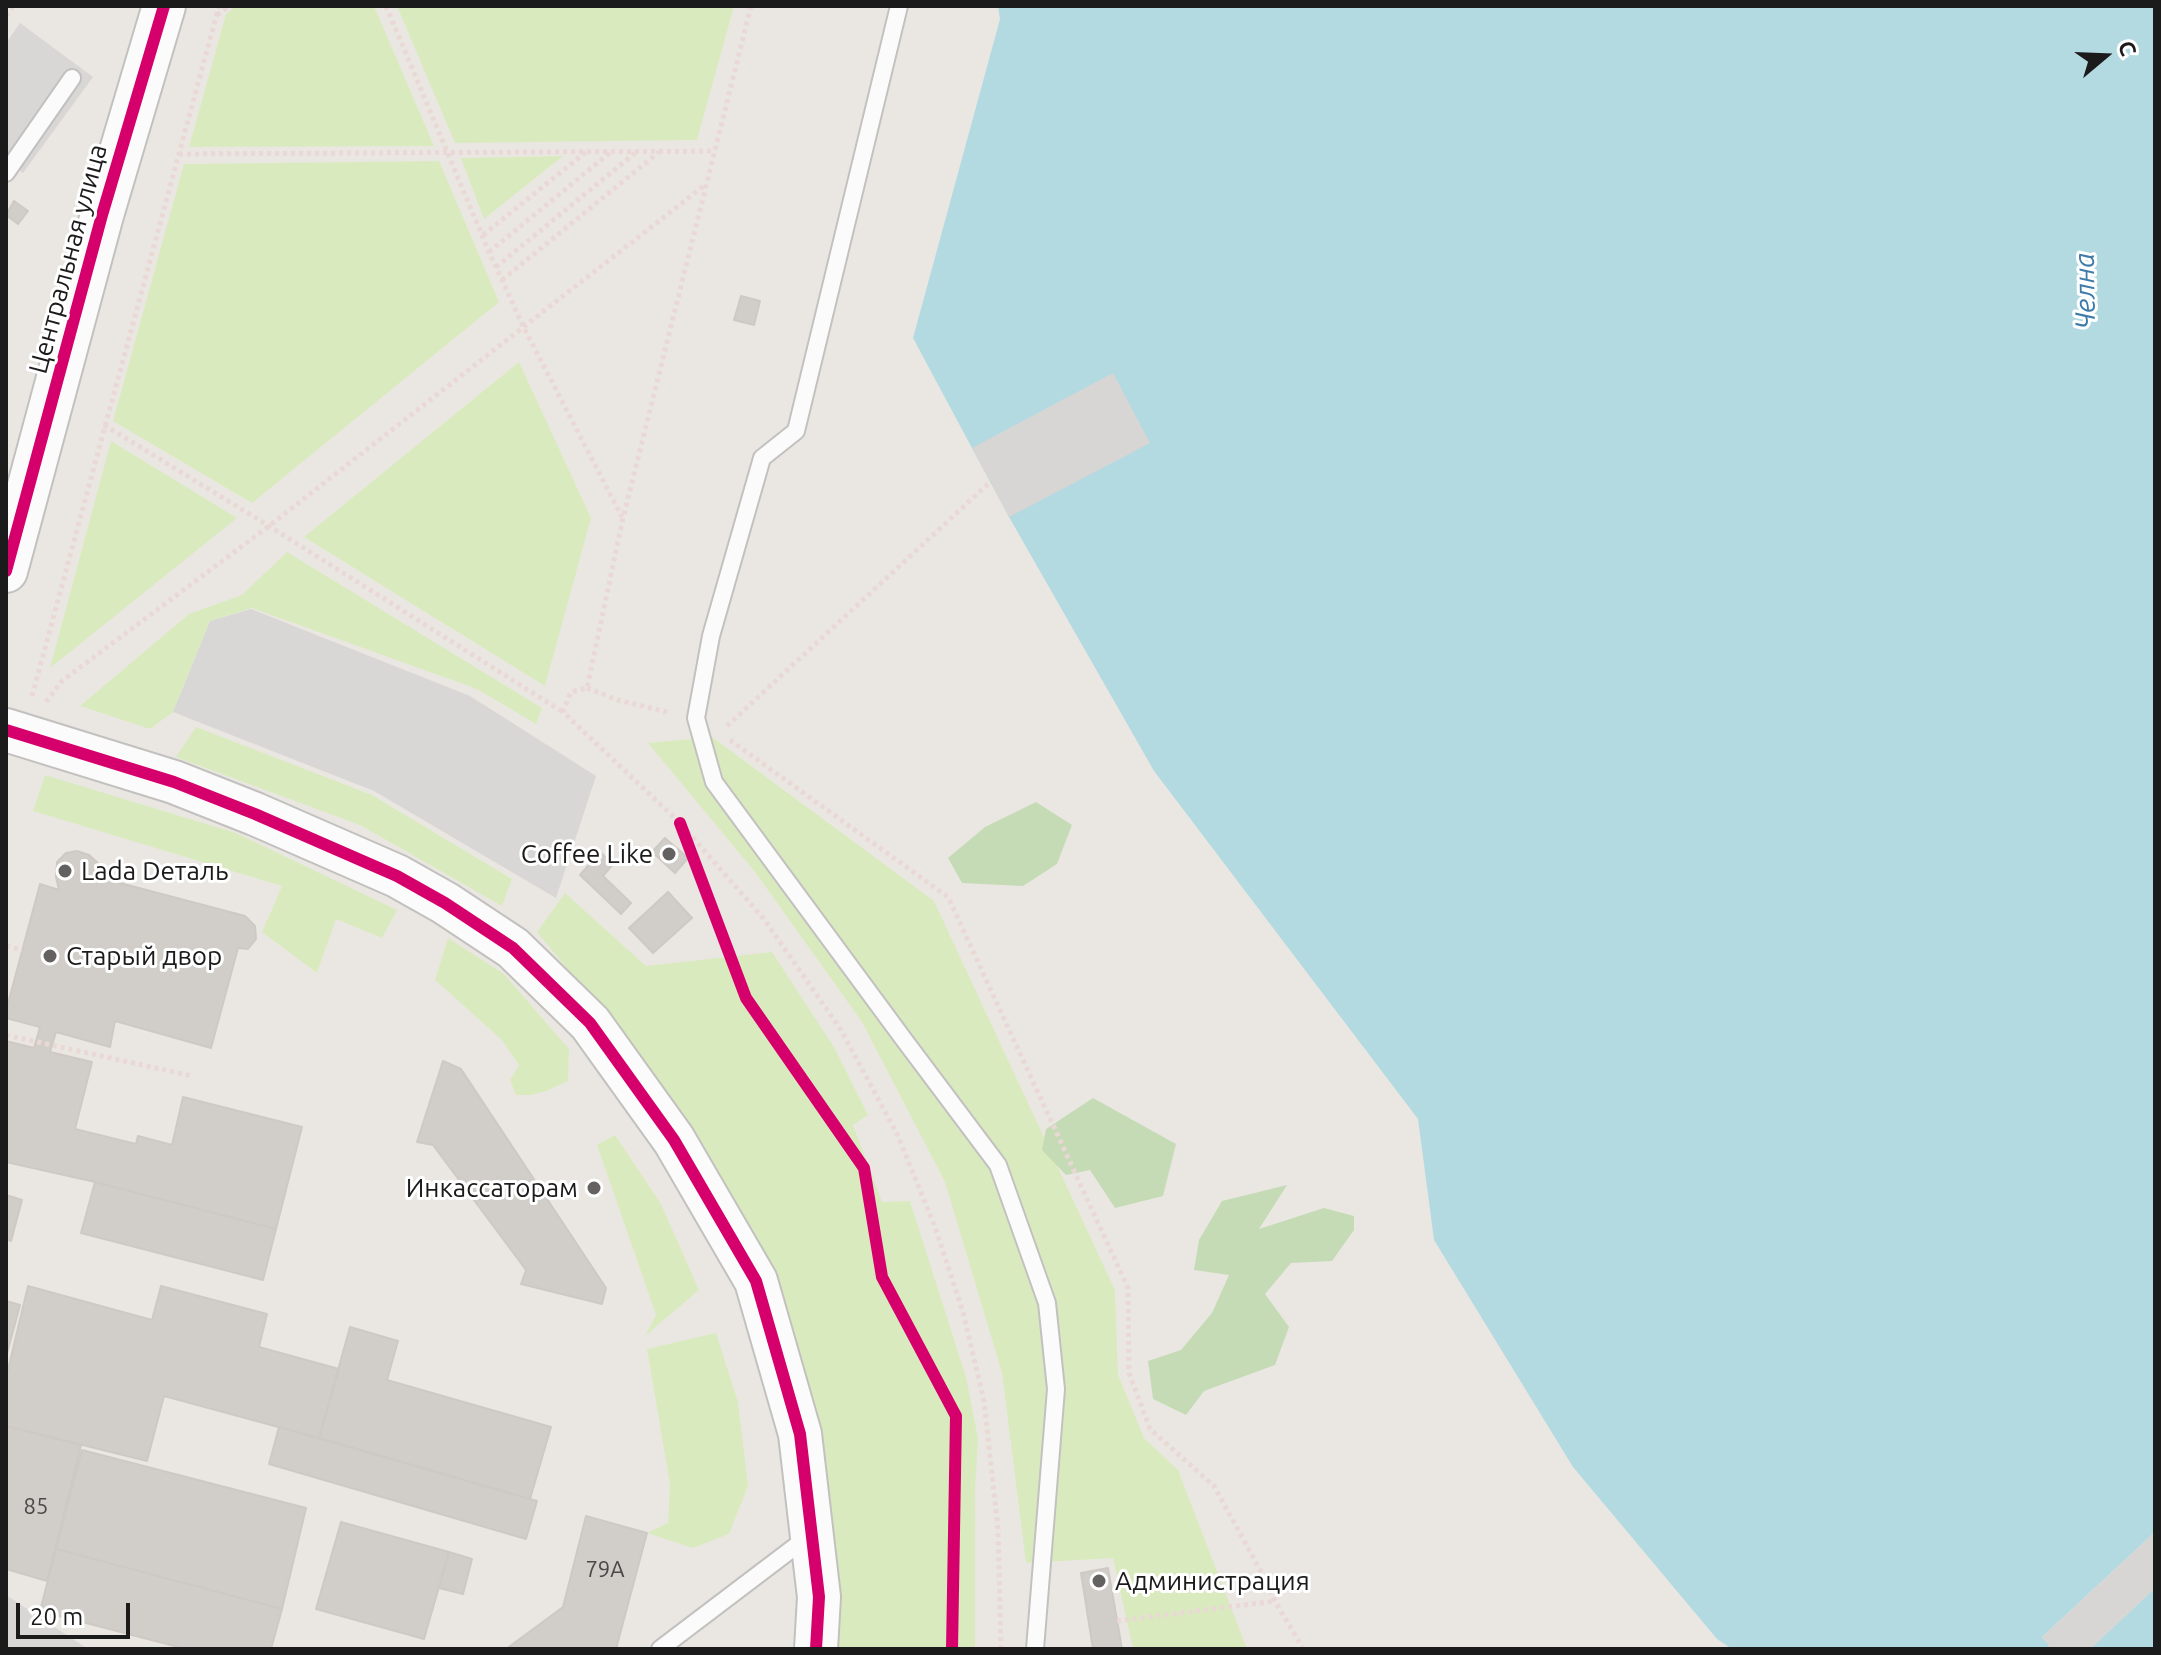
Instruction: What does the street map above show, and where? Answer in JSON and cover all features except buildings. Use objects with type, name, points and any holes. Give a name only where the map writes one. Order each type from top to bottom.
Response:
[{"type":"street","name":"Центральная улица","points":[[6,571],[102,215],[164,6]]},
{"type":"street","points":[[13,732],[174,782],[397,876],[513,948],[590,1023],[674,1140],[756,1281],[800,1434],[819,1597],[816,1649]]},
{"type":"lane","points":[[899,6],[796,431],[762,458],[711,636],[696,718],[714,782],[998,1165],[1047,1303],[1056,1389],[1035,1649]]},
{"type":"lane","points":[[6,173],[72,78]]},
{"type":"lane","points":[[660,1649],[813,1533]]},
{"type":"path","points":[[6,16],[13,6]]},
{"type":"path","points":[[13,732],[41,667],[219,6]]},
{"type":"path","points":[[217,15],[229,6]]},
{"type":"path","points":[[386,6],[523,326],[623,518]]},
{"type":"path","points":[[723,111],[751,6]]},
{"type":"path","points":[[483,235],[586,151]]},
{"type":"path","points":[[489,252],[612,151]]},
{"type":"path","points":[[502,280],[660,151]]},
{"type":"path","points":[[179,154],[714,151]]},
{"type":"path","points":[[496,267],[636,152]]},
{"type":"path","points":[[13,732],[62,681],[269,526],[705,185]]},
{"type":"path","points":[[104,425],[563,712]]},
{"type":"path","points":[[990,482],[720,733],[948,897],[1128,1288],[1129,1373],[1150,1429],[1214,1486],[1303,1649]]},
{"type":"path","points":[[587,688],[618,700],[696,718]]},
{"type":"path","points":[[680,823],[691,852]]},
{"type":"path","points":[[6,946],[22,950]]},
{"type":"path","points":[[6,1035],[192,1076]]},
{"type":"path","points":[[1117,1621],[1275,1601]]},
{"type":"green space","points":[[236,6],[374,6],[434,146],[189,147],[226,14]]},
{"type":"green space","points":[[397,6],[734,6],[697,140],[455,143]]},
{"type":"green space","points":[[563,156],[484,219],[461,158],[462,158]]},
{"type":"green space","points":[[439,161],[499,302],[252,503],[113,421],[184,164]]},
{"type":"green space","points":[[519,362],[591,518],[545,686],[304,537]]},
{"type":"green space","points":[[111,441],[237,518],[50,668]]},
{"type":"green space","points":[[287,552],[542,708],[536,724],[477,689],[252,608],[210,621],[173,712],[150,729],[80,706],[189,614],[242,595]]},
{"type":"green space","points":[[196,727],[372,795],[512,879],[502,906],[360,825],[176,757]]},
{"type":"green space","points":[[712,737],[934,901],[1115,1290],[1118,1375],[1144,1438],[1178,1470],[1247,1649],[1133,1649],[1113,1558],[1026,1563],[1002,1373],[945,1182],[862,1022],[755,872],[648,743]]},
{"type":"green space","points":[[45,775],[236,833],[397,910],[382,938],[336,919],[317,973],[262,932],[282,886],[33,811]]},
{"type":"green space","points":[[1036,802],[1072,825],[1057,864],[1023,886],[962,883],[948,858],[985,827]]},
{"type":"green space","points":[[565,893],[646,966],[772,952],[834,1047],[868,1115],[853,1125],[882,1202],[910,1201],[966,1377],[978,1438],[975,1649],[826,1649],[804,1400],[623,1037],[537,932]]},
{"type":"green space","points":[[448,938],[504,974],[569,1049],[568,1081],[546,1091],[516,1095],[510,1080],[519,1065],[502,1040],[435,980]]},
{"type":"green space","points":[[1093,1098],[1176,1144],[1163,1196],[1115,1208],[1090,1170],[1066,1175],[1042,1150],[1046,1129]]},
{"type":"green space","points":[[615,1135],[661,1204],[699,1290],[645,1336],[656,1315],[597,1145]]},
{"type":"green space","points":[[1287,1185],[1259,1229],[1324,1208],[1354,1216],[1354,1230],[1332,1261],[1291,1263],[1265,1294],[1289,1327],[1275,1365],[1204,1391],[1186,1415],[1153,1399],[1148,1361],[1181,1350],[1212,1313],[1229,1275],[1194,1270],[1199,1240],[1222,1201]]},
{"type":"green space","points":[[716,1333],[738,1402],[748,1486],[729,1534],[693,1548],[647,1533],[668,1523],[670,1484],[647,1349]]},
{"type":"shaded area","points":[[20,23],[93,77],[23,173],[6,160],[6,43]]},
{"type":"shaded area","points":[[251,609],[470,696],[596,776],[556,898],[374,791],[173,712],[210,621]]},
{"type":"shaded area","points":[[6,1595],[88,1649],[12,1649],[6,1645]]},
{"type":"water","name":"Челна","points":[[998,6],[2155,6],[2155,1532],[2042,1637],[2050,1646],[2046,1649],[1732,1649],[1717,1639],[1573,1467],[1434,1240],[1418,1119],[1154,771],[1009,517],[913,338],[1000,19]]},
{"type":"water","points":[[2155,1588],[2155,1649],[2090,1649]]},
{"type":"pier","points":[[1113,373],[1150,443],[1009,517],[972,448]]},
{"type":"pier","points":[[2155,1532],[2155,1588],[2090,1649],[2046,1649],[2049,1645],[2042,1637]]},
{"type":"cycle path","points":[[6,571],[102,215],[164,6]]},
{"type":"cycle path","points":[[6,730],[174,782],[397,876],[513,948],[590,1023],[674,1140],[756,1281],[800,1434],[819,1597],[816,1649]]},
{"type":"cycle path","points":[[680,823],[746,998],[864,1168],[882,1277],[956,1416],[952,1649]]},
{"type":"place","name":"Coffee Like","points":[[669,854]]},
{"type":"place","name":"Lada Dеталь","points":[[65,871]]},
{"type":"place","name":"Старый двор","points":[[50,956]]},
{"type":"place","name":"Инкассаторам","points":[[594,1188]]},
{"type":"place","name":"Администрация","points":[[1099,1581]]}]
